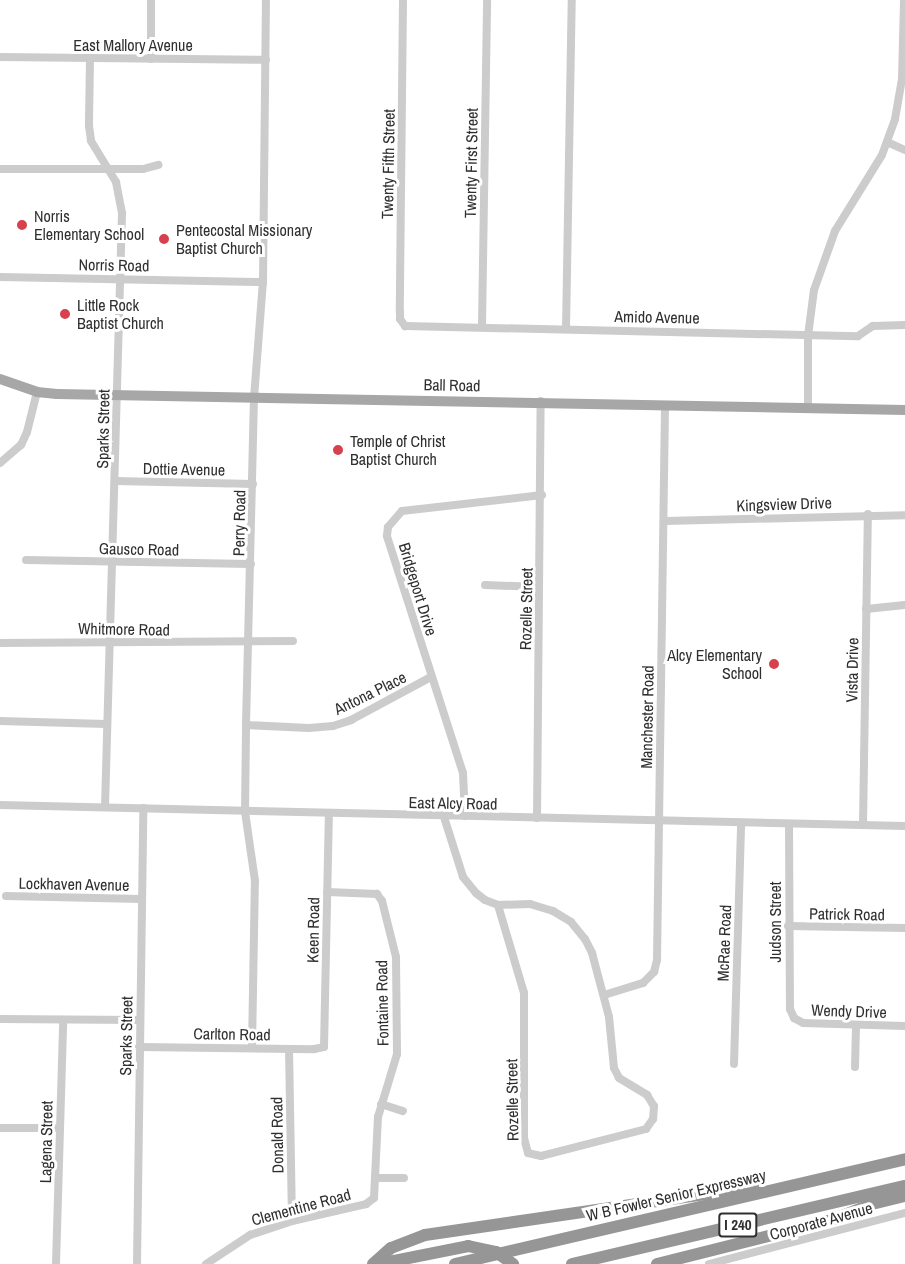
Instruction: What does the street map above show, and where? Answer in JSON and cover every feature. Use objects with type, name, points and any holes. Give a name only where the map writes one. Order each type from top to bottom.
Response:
[{"type":"highway","name":"W B Fowler Senior Expressway","points":[[455,1264],[905,1158]]},
{"type":"highway","name":"I 240","points":[[572,1264],[905,1186]]},
{"type":"highway","points":[[373,1264],[391,1248],[425,1235],[753,1187],[780,1188]]},
{"type":"highway","points":[[657,1264],[832,1220],[872,1204],[905,1196]]},
{"type":"highway","points":[[379,1264],[468,1246],[496,1252],[513,1264]]},
{"type":"main road","name":"Ball Road","points":[[0,379],[37,392],[117,396],[541,401],[905,410]]},
{"type":"street","points":[[150,58],[151,0]]},
{"type":"street","name":"Perry Road","points":[[252,1047],[255,881],[245,812],[246,725],[255,398],[262,282],[266,0]]},
{"type":"street","name":"Twenty Fifth Street","points":[[403,0],[400,312],[405,326]]},
{"type":"street","name":"Twenty First Street","points":[[482,326],[487,0]]},
{"type":"street","points":[[567,329],[572,0]]},
{"type":"street","points":[[808,408],[808,336],[814,290],[829,245],[887,142],[899,100],[904,52],[904,0]]},
{"type":"street","name":"East Mallory Avenue","points":[[0,57],[266,60]]},
{"type":"street","name":"Sparks Street","points":[[90,59],[89,126],[91,141],[106,170],[116,182],[121,196],[105,807]]},
{"type":"street","points":[[887,142],[905,150]]},
{"type":"street","points":[[0,169],[106,170],[143,169],[158,165]]},
{"type":"street","name":"Norris Road","points":[[0,277],[262,282]]},
{"type":"street","name":"Amido Avenue","points":[[405,326],[858,336],[873,326],[905,325]]},
{"type":"street","points":[[0,463],[21,445],[27,432],[37,392]]},
{"type":"street","name":"Rozelle Street","points":[[537,818],[542,495],[541,401]]},
{"type":"street","name":"Manchester Road","points":[[604,995],[644,983],[654,972],[665,521],[665,405]]},
{"type":"street","name":"Dottie Avenue","points":[[115,481],[253,484]]},
{"type":"street","name":"Bridgeport Drive","points":[[465,816],[466,788],[463,773],[387,536],[388,527],[394,517],[402,511],[542,495]]},
{"type":"street","name":"Kingsview Drive","points":[[665,521],[868,514],[905,515]]},
{"type":"street","name":"Vista Drive","points":[[863,825],[868,514]]},
{"type":"street","name":"Gausco Road","points":[[26,560],[251,564]]},
{"type":"street","points":[[484,585],[539,587]]},
{"type":"street","points":[[866,609],[905,605]]},
{"type":"street","name":"Whitmore Road","points":[[0,644],[293,641]]},
{"type":"street","name":"Antona Place","points":[[246,725],[309,728],[333,726],[351,720],[431,677]]},
{"type":"street","points":[[0,722],[106,724]]},
{"type":"street","name":"East Alcy Road","points":[[0,805],[905,826]]},
{"type":"street","name":"Sparks Street","points":[[137,1264],[143,808]]},
{"type":"street","name":"Keen Road","points":[[324,1047],[329,813]]},
{"type":"street","points":[[444,817],[463,877],[485,900],[498,905],[530,904],[554,911],[571,922],[585,939],[592,953],[604,995]]},
{"type":"street","name":"McRae Road","points":[[734,1065],[741,823]]},
{"type":"street","name":"Judson Street","points":[[789,824],[790,1009],[794,1018]]},
{"type":"street","name":"Fontaine Road","points":[[327,892],[377,894],[382,901],[396,957],[399,1026],[397,1054],[381,1104],[377,1126],[374,1198]]},
{"type":"street","name":"Lockhaven Avenue","points":[[6,896],[141,899]]},
{"type":"street","name":"Rozelle Street","points":[[498,905],[524,993],[524,1138],[528,1153],[541,1156],[646,1129],[653,1119],[654,1106],[646,1095],[619,1078],[614,1068],[609,1017],[604,995]]},
{"type":"street","name":"Patrick Road","points":[[788,926],[905,928]]},
{"type":"street","name":"Wendy Drive","points":[[794,1018],[803,1023],[905,1026]]},
{"type":"street","points":[[0,1019],[140,1020]]},
{"type":"street","name":"Lagena Street","points":[[56,1264],[63,1021]]},
{"type":"street","points":[[855,1067],[856,1026]]},
{"type":"street","name":"Carlton Road","points":[[139,1047],[289,1049],[324,1047]]},
{"type":"street","name":"Donald Road","points":[[289,1049],[292,1221]]},
{"type":"street","points":[[381,1104],[403,1111]]},
{"type":"street","points":[[0,1128],[59,1128]]},
{"type":"street","points":[[375,1178],[404,1178]]},
{"type":"street","name":"Clementine Road","points":[[206,1264],[250,1235],[292,1221],[366,1204],[374,1198]]},
{"type":"street","name":"Corporate Avenue","points":[[709,1264],[905,1213]]},
{"type":"place","name":"Norris Elementary School","points":[[22,225]]},
{"type":"place","name":"Pentecostal Missionary Baptist Church","points":[[164,239]]},
{"type":"place","name":"Little Rock Baptist Church","points":[[65,314]]},
{"type":"place","name":"Temple of Christ Baptist Church","points":[[338,450]]},
{"type":"place","name":"Alcy Elementary School","points":[[774,664]]}]
